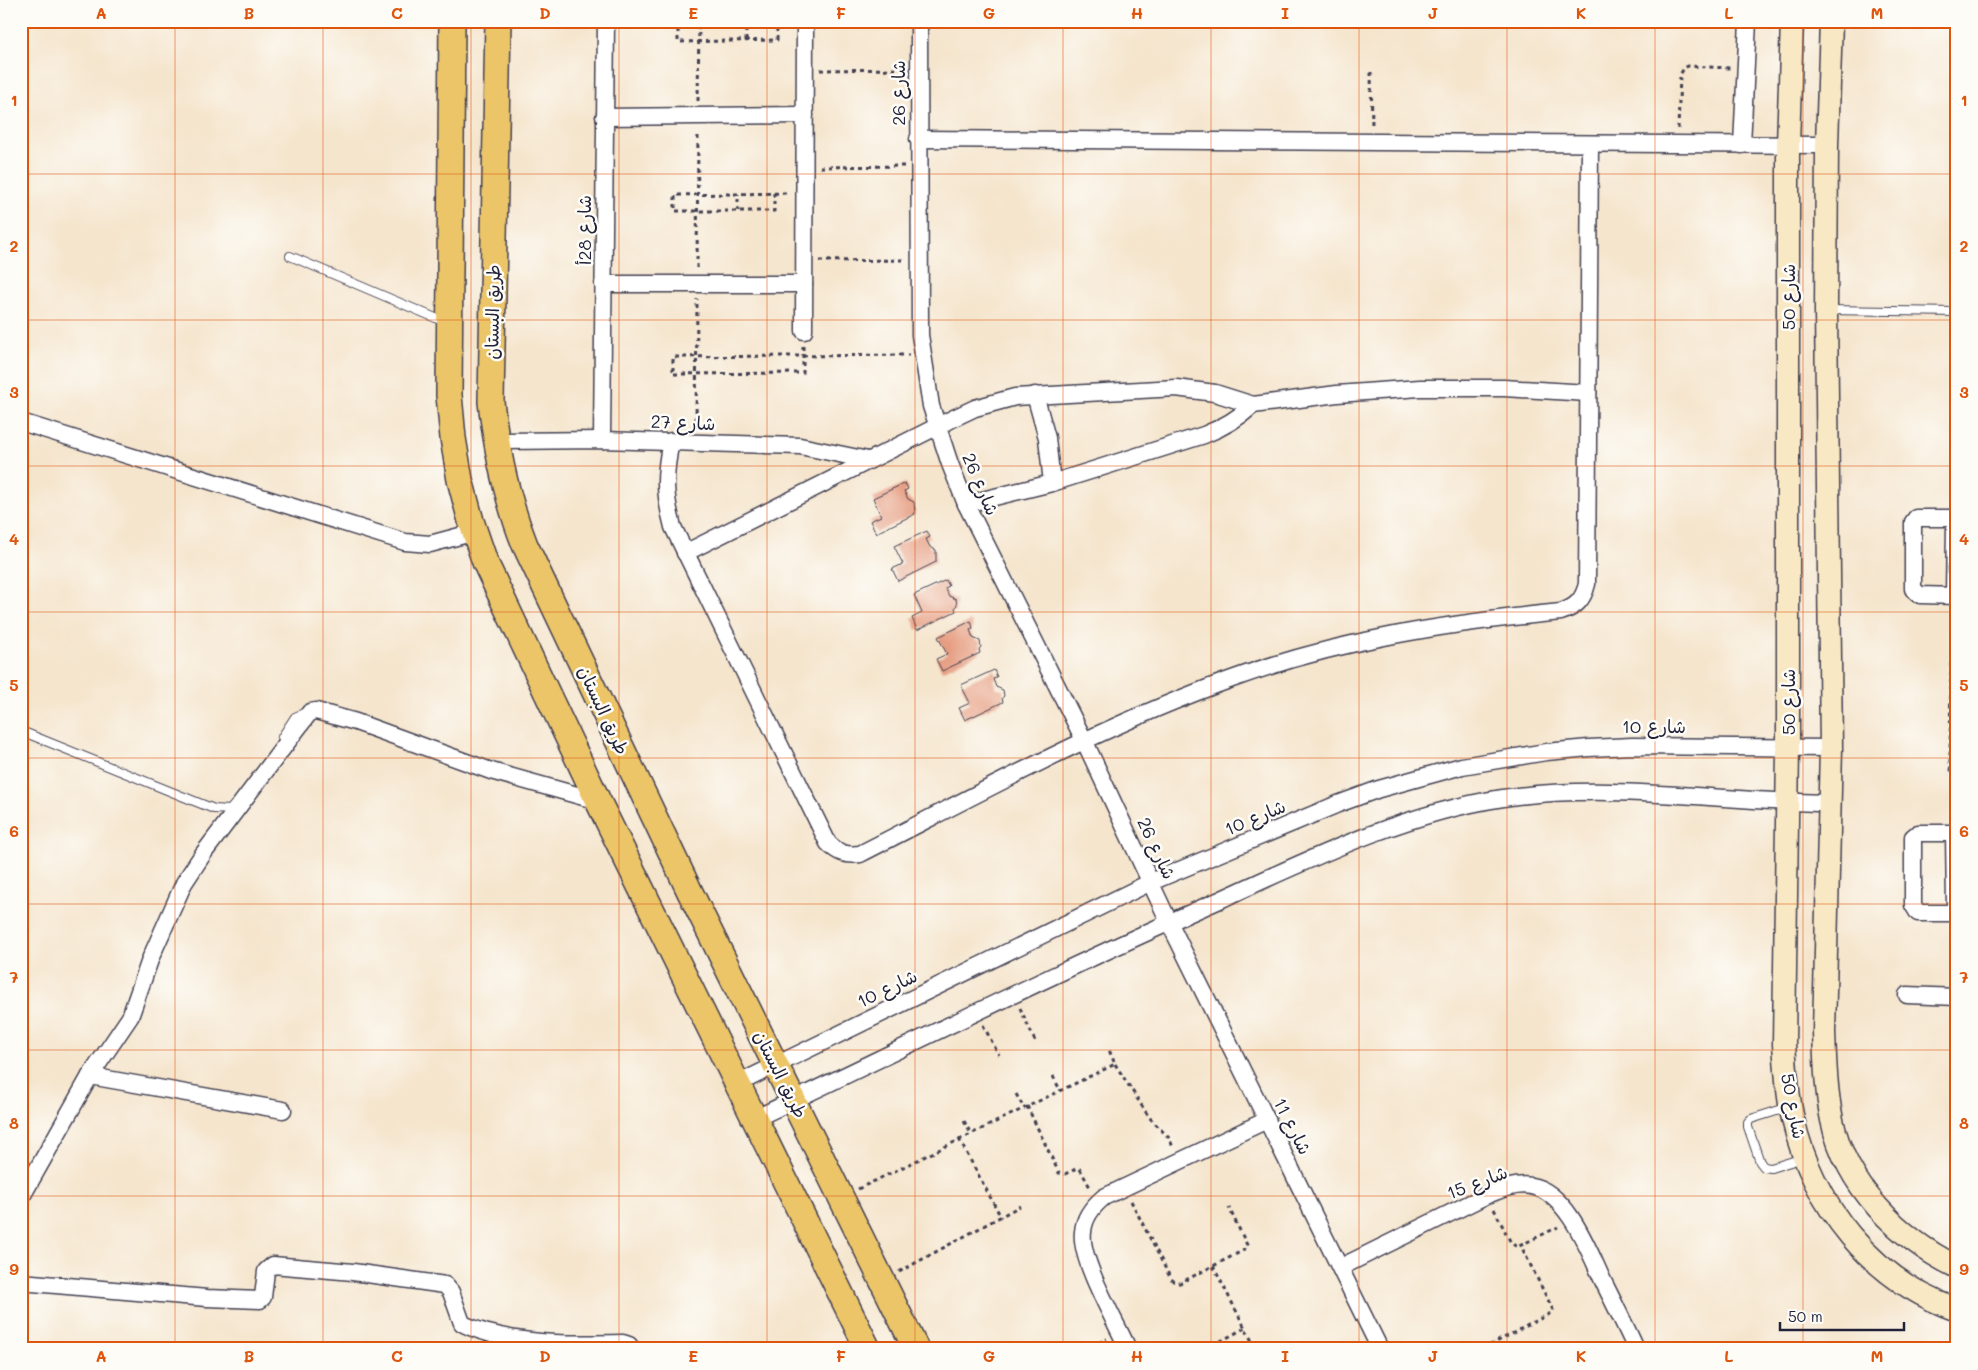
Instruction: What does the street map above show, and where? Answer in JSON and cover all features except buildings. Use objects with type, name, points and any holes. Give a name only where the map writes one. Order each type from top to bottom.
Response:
[{"type":"main road","points":[[452,21],[449,395],[453,438],[460,480],[474,532],[502,600],[598,801],[868,1349]]},
{"type":"main road","name":"طريق البستان","points":[[498,21],[491,402],[506,492],[526,545],[690,892],[777,1064],[916,1349]]},
{"type":"street","name":"شارع 28أ","points":[[602,440],[606,21]]},
{"type":"street","points":[[804,331],[805,21]]},
{"type":"street","name":"شارع 26","points":[[919,21],[920,335],[931,406],[950,464],[966,504],[1084,740],[1169,922]]},
{"type":"street","points":[[1742,145],[1748,21]]},
{"type":"street","name":"شارع 50","points":[[1792,21],[1788,145],[1788,748],[1784,1044],[1791,1106],[1805,1157],[1828,1206],[1846,1232],[1866,1254],[1890,1274],[1916,1292],[1957,1310]]},
{"type":"street","name":"شارع 50","points":[[1831,21],[1827,145],[1826,310],[1831,748],[1824,1032],[1825,1067],[1834,1128],[1856,1179],[1901,1232],[1919,1246],[1957,1267]]},
{"type":"street","points":[[604,117],[804,115]]},
{"type":"street","points":[[918,139],[1827,145]]},
{"type":"street","points":[[671,441],[665,470],[666,499],[673,527],[828,843],[842,854],[860,854],[1084,740],[1233,678],[1298,658],[1365,641],[1430,628],[1560,612],[1570,609],[1579,603],[1587,584],[1590,144]]},
{"type":"street","points":[[604,284],[804,284]]},
{"type":"street","points":[[685,553],[937,426],[994,401],[1035,395],[1176,388],[1215,393],[1253,405],[1337,394],[1420,388],[1504,388],[1588,393]]},
{"type":"street","points":[[1035,395],[1047,438],[1052,483]]},
{"type":"street","points":[[966,504],[1052,483],[1223,428],[1239,418],[1253,405]]},
{"type":"street","points":[[21,422],[405,542],[430,544],[474,532]]},
{"type":"street","name":"شارع 27","points":[[496,441],[671,441],[800,446],[868,460]]},
{"type":"street","points":[[1916,518],[1950,518],[1954,521],[1955,596],[1920,595],[1912,588],[1913,522],[1916,518]]},
{"type":"street","points":[[21,1198],[90,1076],[130,1017],[151,957],[184,884],[203,854],[310,712],[316,711],[356,722],[492,771],[598,801]]},
{"type":"street","name":"شارع 10","points":[[737,1084],[1151,882],[1338,804],[1379,789],[1462,766],[1546,752],[1598,747],[1831,748]]},
{"type":"street","points":[[754,1119],[1169,922],[1335,848],[1395,826],[1472,803],[1535,794],[1599,792],[1660,794],[1787,803],[1830,803]]},
{"type":"street","points":[[1956,833],[1955,909],[1950,913],[1918,913],[1912,905],[1913,837],[1918,834],[1956,833]]},
{"type":"street","name":"شارع 11","points":[[1169,922],[1380,1349]]},
{"type":"street","points":[[1907,995],[1957,997]]},
{"type":"street","points":[[90,1076],[282,1110]]},
{"type":"street","points":[[1128,1349],[1091,1269],[1082,1242],[1085,1221],[1097,1203],[1104,1197],[1267,1120]]},
{"type":"street","name":"شارع 15","points":[[1341,1267],[1486,1196],[1509,1188],[1532,1186],[1542,1189],[1552,1196],[1572,1219],[1636,1349]]},
{"type":"street","points":[[21,1282],[207,1298],[260,1300],[263,1296],[266,1271],[273,1265],[352,1272],[445,1285],[451,1292],[460,1320],[464,1324],[502,1343],[622,1343],[629,1345],[632,1349]]},
{"type":"lane","points":[[290,256],[449,323]]},
{"type":"lane","points":[[1826,310],[1957,312]]},
{"type":"lane","points":[[21,731],[223,811],[230,810],[248,790],[295,717],[302,712],[310,712]]},
{"type":"lane","points":[[1791,1106],[1751,1119],[1748,1122],[1748,1127],[1760,1162],[1764,1167],[1771,1168],[1805,1157]]},
{"type":"path","points":[[776,21],[777,40],[678,42],[678,23],[746,22],[776,21]]},
{"type":"path","points":[[1442,21],[1453,21]]},
{"type":"path","points":[[1586,21],[1596,25],[1607,21]]},
{"type":"path","points":[[696,442],[699,22]]},
{"type":"path","points":[[746,22],[746,41]]},
{"type":"path","points":[[1677,144],[1680,74],[1684,68],[1688,66],[1746,69]]},
{"type":"path","points":[[805,70],[919,68]]},
{"type":"path","points":[[1371,72],[1372,142]]},
{"type":"path","points":[[804,167],[918,166]]},
{"type":"path","points":[[774,193],[774,210],[675,212],[675,195],[804,192]]},
{"type":"path","points":[[738,194],[738,211]]},
{"type":"path","points":[[804,261],[919,260]]},
{"type":"path","points":[[804,331],[803,356],[803,373],[673,374],[673,357],[696,357],[803,356],[922,355]]},
{"type":"path","points":[[1957,659],[1953,660],[1951,664],[1950,767],[1952,772],[1957,773]]},
{"type":"path","points":[[1014,996],[1036,1040]]},
{"type":"path","points":[[978,1013],[999,1055]]},
{"type":"path","points":[[1109,1050],[1114,1064],[1150,1117],[1169,1138],[1178,1162]]},
{"type":"path","points":[[842,1196],[1114,1064]]},
{"type":"path","points":[[1053,1076],[1060,1090]]},
{"type":"path","points":[[1016,1094],[1026,1107],[1059,1173],[1065,1174],[1080,1169],[1097,1203]]},
{"type":"path","points":[[964,1121],[971,1134]]},
{"type":"path","points":[[959,1139],[1001,1217]]},
{"type":"path","points":[[1124,1187],[1172,1281],[1176,1283],[1180,1283],[1246,1248],[1229,1208]]},
{"type":"path","points":[[1486,1196],[1512,1245],[1516,1247],[1572,1219]]},
{"type":"path","points":[[882,1280],[1020,1206]]},
{"type":"path","points":[[1483,1349],[1551,1313],[1553,1310],[1521,1246]]},
{"type":"path","points":[[1213,1266],[1256,1349]]},
{"type":"path","points":[[1206,1349],[1245,1328]]},
{"type":"path","points":[[1084,1349],[1120,1332]]}]
